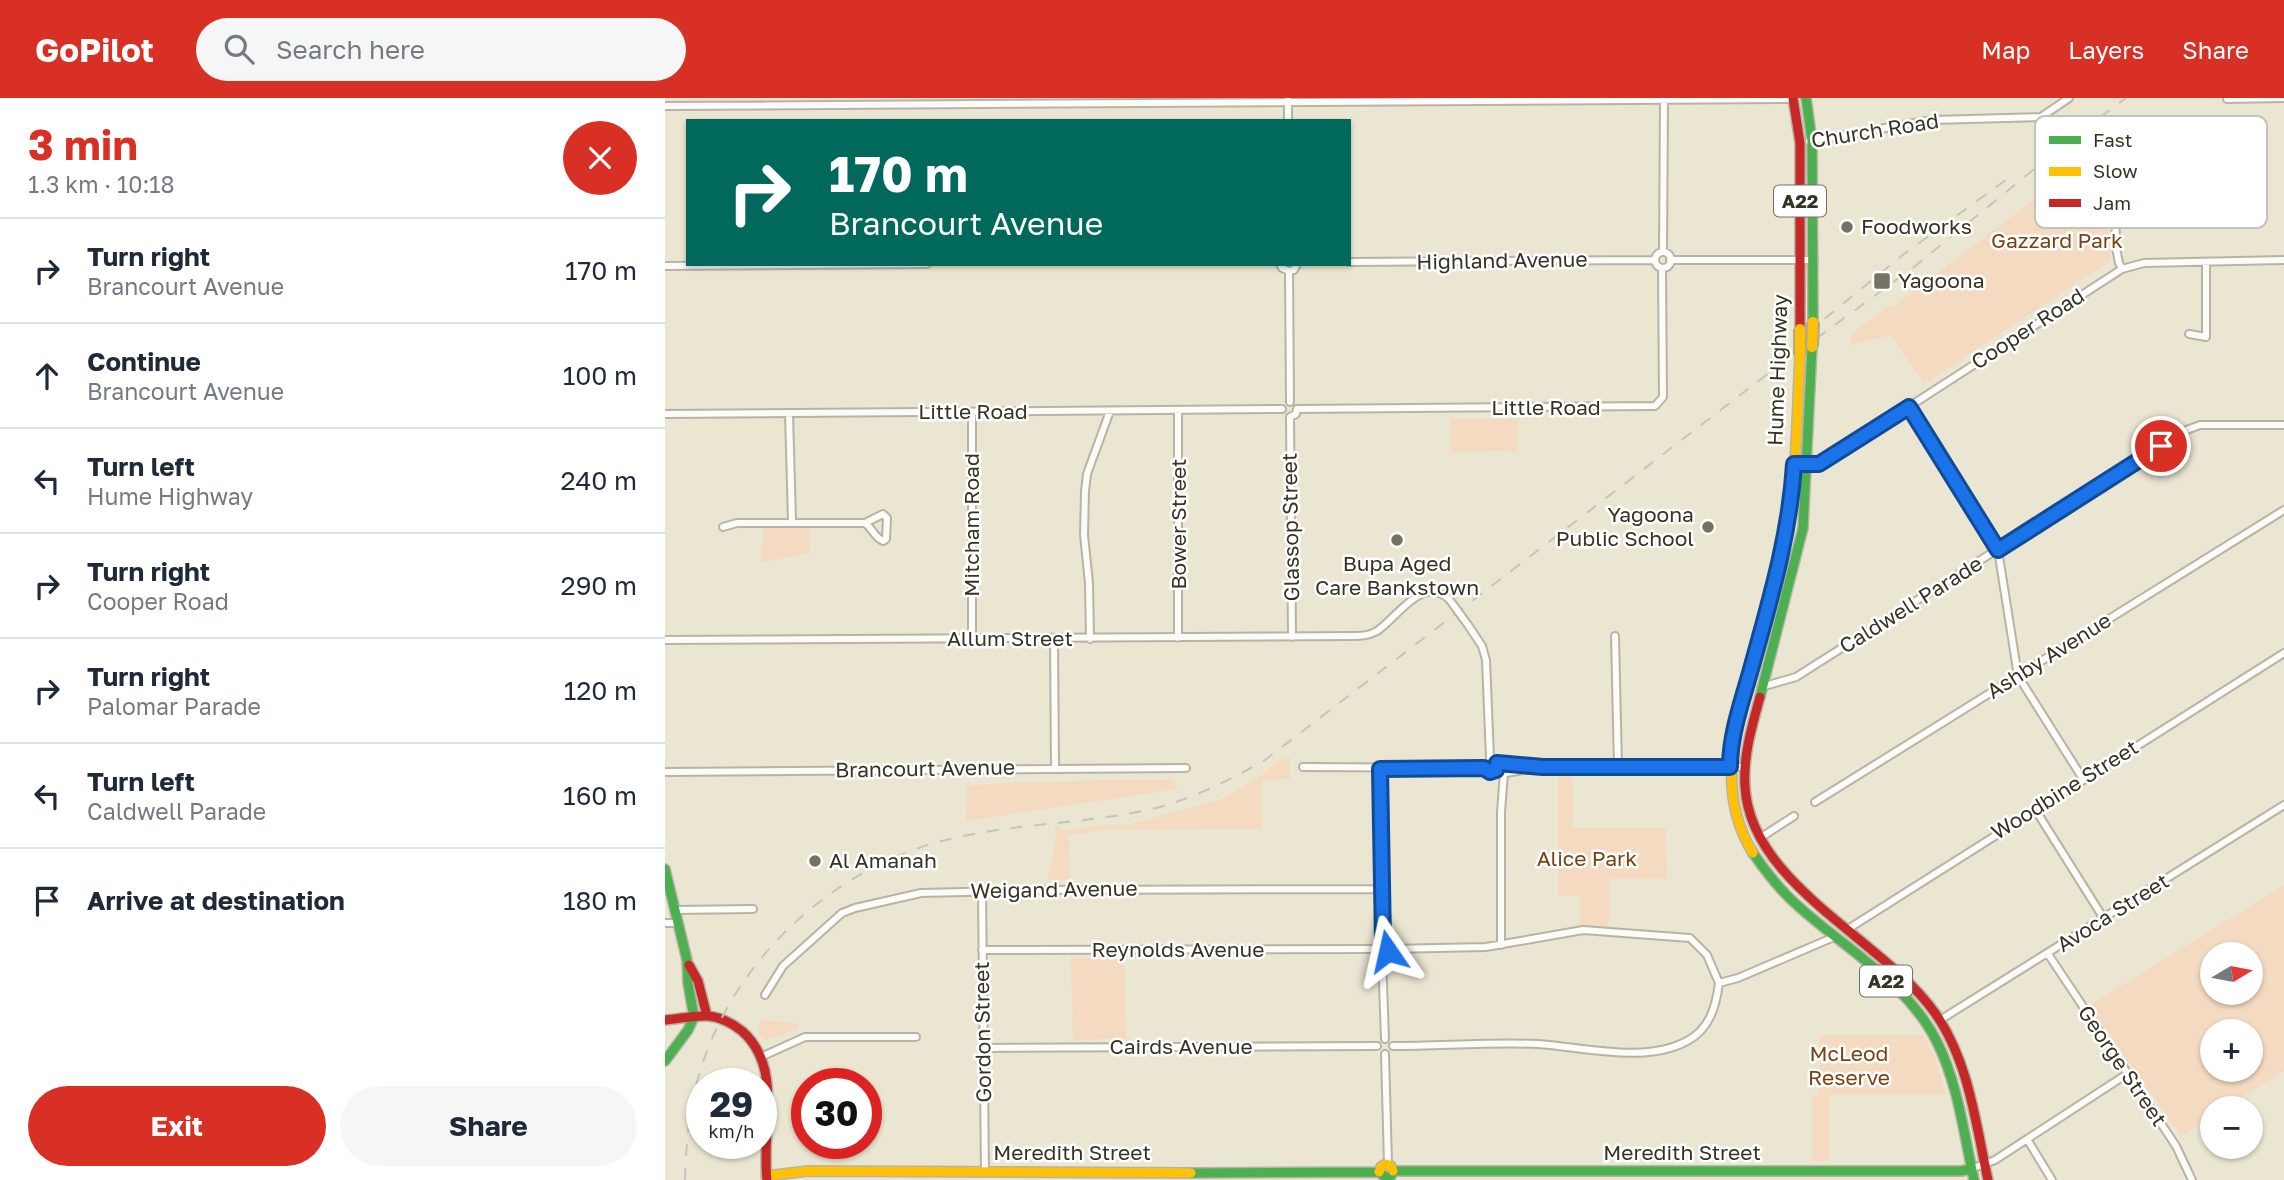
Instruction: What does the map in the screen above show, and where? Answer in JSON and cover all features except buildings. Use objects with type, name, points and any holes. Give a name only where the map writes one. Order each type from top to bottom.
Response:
[{"type":"main road","name":"Hume Highway","points":[[1806,98],[1812,141],[1814,260],[1805,511],[1801,541],[1761,687],[1744,767],[1749,812],[1760,838],[1781,868],[1799,887],[1909,983],[1940,1020],[1950,1036],[1959,1061],[1988,1180]]},
{"type":"main road","name":"Hume Highway","points":[[1793,99],[1800,143],[1800,355],[1791,501],[1784,543],[1737,726],[1730,767],[1734,807],[1750,848],[1781,891],[1892,986],[1928,1025],[1947,1065],[1972,1175]]},
{"type":"main road","points":[[665,869],[674,910],[671,923],[698,981],[706,1016]]},
{"type":"main road","points":[[665,1061],[688,1030],[694,1017],[687,960]]},
{"type":"main road","points":[[665,1014],[694,1017]]},
{"type":"main road","points":[[665,1020],[706,1016],[723,1021],[742,1030],[763,1056],[768,1079],[764,1138],[766,1178]]},
{"type":"main road","points":[[665,1020],[675,1025],[680,1041]]},
{"type":"main road","name":"Meredith Street","points":[[766,1178],[808,1171],[1308,1176],[1387,1169],[1961,1171],[1972,1175]]},
{"type":"street","name":"Church Road","points":[[2042,116],[2069,98]]},
{"type":"street","points":[[2227,99],[2284,98]]},
{"type":"street","points":[[665,106],[1288,100],[1793,99]]},
{"type":"street","points":[[1288,100],[1288,119]]},
{"type":"street","points":[[1663,252],[1664,100]]},
{"type":"street","name":"Church Road","points":[[1800,143],[1932,120],[2035,117]]},
{"type":"street","points":[[2116,228],[2117,256],[2122,269]]},
{"type":"street","points":[[1663,252],[1669,255],[1671,260],[1663,268],[1658,266],[1655,260],[1658,253],[1663,252]]},
{"type":"street","name":"Highland Avenue","points":[[1351,262],[1655,260]]},
{"type":"street","points":[[1671,260],[1814,260]]},
{"type":"street","name":"Cooper Road","points":[[1794,464],[1819,464],[2122,269],[2144,263],[2284,260]]},
{"type":"street","points":[[2189,334],[2206,337],[2206,262]]},
{"type":"street","points":[[665,266],[686,266]]},
{"type":"street","points":[[1281,266],[1289,271],[1296,266]]},
{"type":"street","name":"Little Road","points":[[1297,409],[1651,407],[1659,404],[1663,397],[1663,268]]},
{"type":"street","points":[[1289,271],[1290,402]]},
{"type":"street","points":[[1290,402],[1294,403],[1297,409],[1296,414],[1290,417],[1283,414],[1282,409],[1283,405],[1290,402]]},
{"type":"street","points":[[1909,407],[1998,550],[2018,676],[2083,779]]},
{"type":"street","name":"Little Road","points":[[665,414],[1282,409]]},
{"type":"street","name":"Bower Street","points":[[1178,410],[1178,638]]},
{"type":"street","points":[[1090,639],[1089,583],[1084,536],[1085,491],[1087,474],[1110,411]]},
{"type":"street","name":"Mitcham Road","points":[[972,412],[972,639]]},
{"type":"street","points":[[789,413],[792,521]]},
{"type":"street","name":"Glassop Street","points":[[1290,417],[1291,637]]},
{"type":"street","name":"Caldwell Parade","points":[[1761,687],[1796,677],[2184,432],[2200,425],[2284,425]]},
{"type":"street","name":"Ashby Avenue","points":[[1815,803],[2284,510]]},
{"type":"street","points":[[723,527],[737,523],[792,521],[865,523],[883,514],[887,517],[886,538],[883,541],[879,539],[865,523]]},
{"type":"street","name":"Allum Street","points":[[665,640],[1356,636],[1374,632],[1423,592],[1435,591],[1449,599],[1482,646],[1486,660],[1490,758]]},
{"type":"street","points":[[1615,636],[1618,767]]},
{"type":"street","points":[[1054,639],[1055,768]]},
{"type":"street","name":"Woodbine Street","points":[[1847,929],[2284,653]]},
{"type":"street","points":[[1484,768],[1485,762],[1490,758],[1497,763],[1543,767],[1744,767]]},
{"type":"street","points":[[1492,772],[1497,768],[1497,763]]},
{"type":"street","points":[[1303,767],[1484,768],[1504,773],[1543,767]]},
{"type":"street","name":"Brancourt Avenue","points":[[665,772],[1186,768]]},
{"type":"street","points":[[1380,769],[1383,941],[1389,949]]},
{"type":"street","points":[[1501,945],[1504,773]]},
{"type":"street","name":"Avoca Street","points":[[1940,1020],[2284,805]]},
{"type":"street","points":[[2035,809],[2104,919]]},
{"type":"street","points":[[1760,838],[1794,816]]},
{"type":"street","name":"Weigand Avenue","points":[[765,995],[783,966],[842,914],[855,908],[921,893],[1381,889]]},
{"type":"street","name":"Gordon Street","points":[[982,891],[985,1172]]},
{"type":"street","points":[[674,910],[753,909]]},
{"type":"street","points":[[1389,949],[1486,947],[1583,930],[1690,938],[1707,955],[1719,982],[1712,1015],[1703,1030],[1689,1041],[1667,1048],[1622,1052],[1538,1044],[1393,1046]]},
{"type":"street","points":[[1719,982],[1738,978],[1834,937]]},
{"type":"street","points":[[1382,956],[1376,953],[1375,949],[1377,943],[1383,941]]},
{"type":"street","name":"Reynolds Avenue","points":[[982,950],[1375,949]]},
{"type":"street","points":[[1382,956],[1389,949]]},
{"type":"street","name":"George Street","points":[[2048,954],[2176,1146],[2192,1180]]},
{"type":"street","points":[[1382,956],[1385,1039]]},
{"type":"street","points":[[763,1056],[805,1037],[916,1037]]},
{"type":"street","points":[[1385,1039],[1390,1040],[1393,1046],[1391,1052],[1385,1054],[1379,1052],[1377,1046],[1380,1040],[1385,1039]]},
{"type":"street","name":"Cairds Avenue","points":[[984,1048],[1377,1046]]},
{"type":"street","points":[[1385,1054],[1387,1169]]},
{"type":"street","points":[[1972,1175],[2127,1074]]},
{"type":"street","points":[[2027,1139],[2052,1180]]},
{"type":"green space","name":"Gazzard Park","points":[[2035,199],[2035,228],[2109,228],[2110,261],[1924,384],[1891,335],[1851,345],[1851,334],[1889,306],[1892,308]]},
{"type":"green space","points":[[1450,419],[1518,419],[1518,451],[1450,452]]},
{"type":"green space","points":[[764,527],[809,527],[810,553],[760,563]]},
{"type":"green space","points":[[1290,757],[1290,779],[1262,781],[1262,829],[1107,830],[1069,835],[1070,880],[1048,880],[1056,837],[1055,826],[1058,825],[1061,831],[1102,825],[1127,825],[1222,799],[1261,776],[1275,763]]},
{"type":"green space","name":"Alice Park","points":[[1558,775],[1572,775],[1573,828],[1666,828],[1667,879],[1609,879],[1609,926],[1580,926],[1580,896],[1558,896]]},
{"type":"green space","points":[[1173,780],[1178,789],[966,821],[967,785]]},
{"type":"green space","points":[[2284,885],[2284,1070],[2244,1096],[2200,1096],[2200,1124],[2181,1136],[2089,1006]]},
{"type":"green space","points":[[1071,958],[1124,958],[1126,1039],[1073,1040]]},
{"type":"green space","points":[[761,1019],[798,1024],[798,1028],[766,1040],[758,1032]]},
{"type":"green space","name":"McLeod Reserve","points":[[1819,1035],[1923,1035],[1935,1058],[1946,1095],[1829,1095],[1829,1161],[1812,1161],[1812,1095],[1819,1095]]},
{"type":"railway","points":[[2102,116],[2126,98]]},
{"type":"railway","points":[[685,1180],[693,1101],[699,1075],[715,1033],[736,993],[762,957],[793,924],[828,895],[866,871],[907,852],[973,834],[1115,816],[1155,808],[1204,791],[1265,760],[1761,379],[1914,267],[2035,168]]},
{"type":"railway","points":[[1806,334],[1904,254],[2014,174]]},
{"type":"traffic: fast","points":[[1806,98],[1812,141],[1813,322]]},
{"type":"traffic: fast","points":[[1760,697],[1803,528],[1812,347]]},
{"type":"traffic: fast","points":[[1753,853],[1791,899],[1892,984],[1925,1021],[1950,1075],[1974,1180]]},
{"type":"traffic: fast","points":[[665,869],[687,960],[694,1017],[688,1030],[665,1061]]},
{"type":"traffic: fast","points":[[1393,1171],[1971,1169]]},
{"type":"traffic: fast","points":[[1379,1172],[1386,1178],[1391,1176],[1393,1171]]},
{"type":"traffic: fast","points":[[1191,1173],[1379,1172]]},
{"type":"traffic: slow","points":[[1812,347],[1813,322]]},
{"type":"traffic: slow","points":[[1800,329],[1800,355]]},
{"type":"traffic: slow","points":[[1753,853],[1741,829],[1734,804],[1733,754],[1742,703],[1788,524],[1795,461],[1800,355]]},
{"type":"traffic: slow","points":[[1379,1172],[1386,1164],[1391,1166],[1393,1171]]},
{"type":"traffic: slow","points":[[766,1176],[808,1171],[1191,1173]]},
{"type":"traffic: jam","points":[[1793,98],[1800,143],[1800,329]]},
{"type":"traffic: jam","points":[[1760,697],[1745,764],[1745,786],[1752,821],[1769,853],[1794,882],[1912,986],[1935,1013],[1947,1032],[1964,1072],[1988,1180]]},
{"type":"traffic: jam","points":[[689,965],[698,981],[707,1016]]},
{"type":"traffic: jam","points":[[665,1020],[697,1016],[717,1018],[742,1031],[755,1046],[767,1081],[767,1180]]},
{"type":"place","name":"Foodworks","points":[[1847,227]]},
{"type":"place","name":"Yagoona","points":[[1882,281]]},
{"type":"place","name":"Yagoona Public School","points":[[1708,527]]},
{"type":"place","name":"Bupa Aged Care Bankstown","points":[[1397,540]]},
{"type":"place","name":"Al Amanah","points":[[815,861]]},
{"type":"route","points":[[1388,951],[1389,947],[1383,941],[1380,769],[1484,768],[1490,772],[1496,770],[1497,763],[1543,767],[1730,767],[1737,726],[1784,543],[1794,464],[1819,464],[1909,407],[1990,533],[1998,550],[2161,446]]}]
